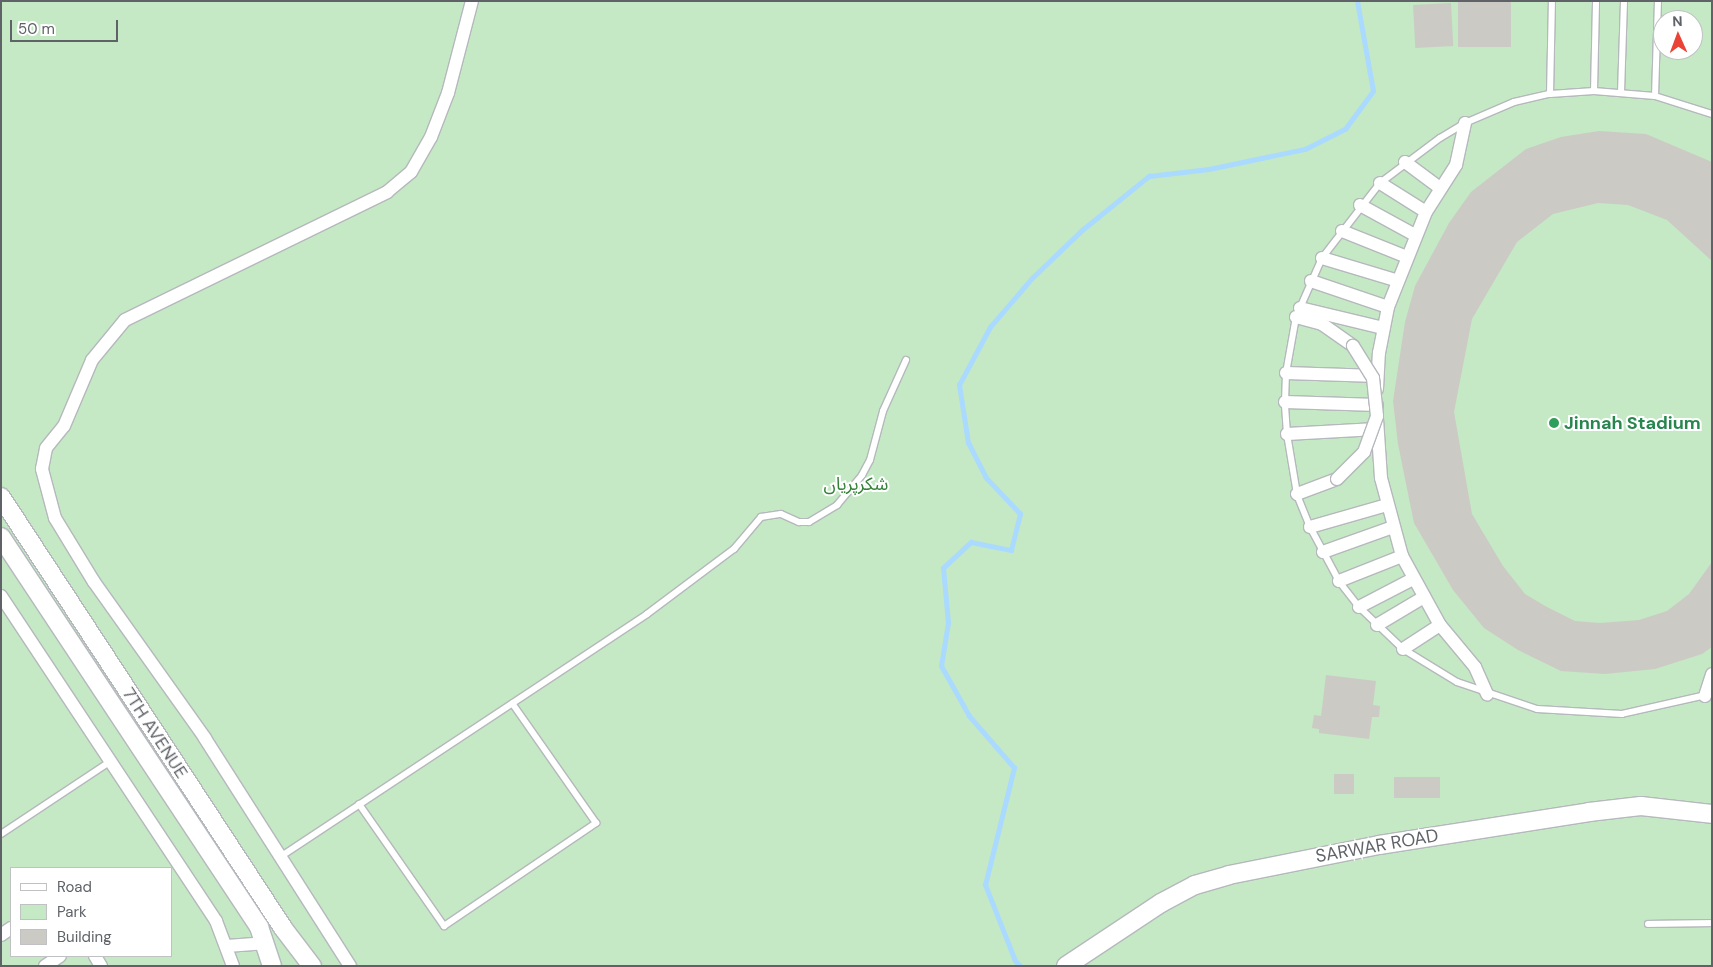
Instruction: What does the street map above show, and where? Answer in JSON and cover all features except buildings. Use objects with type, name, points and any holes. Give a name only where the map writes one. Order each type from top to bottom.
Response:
[{"type":"street","points":[[350,966],[205,738],[94,582],[66,537],[46,492],[42,469],[46,448],[64,426],[92,360],[125,320],[387,192],[411,172],[431,137],[448,93],[472,1]]},
{"type":"street","points":[[1465,123],[1456,165],[1426,212],[1415,235],[1388,307],[1383,328],[1377,376],[1376,429],[1387,505],[1402,556],[1440,625],[1474,667],[1486,694]]},
{"type":"street","points":[[1405,162],[1440,188]]},
{"type":"street","points":[[1380,183],[1426,212]]},
{"type":"street","points":[[1360,205],[1415,235]]},
{"type":"street","points":[[1342,231],[1407,257]]},
{"type":"street","points":[[1322,258],[1398,281]]},
{"type":"street","points":[[1311,282],[1388,307]]},
{"type":"street","points":[[1298,313],[1383,328]]},
{"type":"street","points":[[1297,494],[1337,479],[1364,452],[1377,416],[1373,378],[1353,346],[1322,324],[1298,313]]},
{"type":"street","points":[[1286,373],[1377,376]]},
{"type":"street","points":[[1285,402],[1377,405]]},
{"type":"street","points":[[1287,434],[1376,429]]},
{"type":"street","name":"7TH AVENUE","points":[[1,497],[283,928],[312,966]]},
{"type":"street","points":[[1310,527],[1387,505]]},
{"type":"street","points":[[1323,552],[1393,527]]},
{"type":"street","name":"7TH AVENUE","points":[[1,537],[268,943],[272,966]]},
{"type":"street","points":[[1340,581],[1402,556]]},
{"type":"street","points":[[1359,607],[1413,579]]},
{"type":"street","points":[[1,596],[216,921],[233,966]]},
{"type":"street","points":[[1377,625],[1424,597]]},
{"type":"street","points":[[1403,649],[1440,625]]},
{"type":"street","points":[[1708,694],[1712,674]]},
{"type":"street","name":"SARWAR ROAD","points":[[1066,966],[1186,890],[1238,873],[1388,843],[1589,812],[1640,806],[1712,814]]},
{"type":"street","points":[[227,946],[268,943]]},
{"type":"street","points":[[45,966],[58,957]]},
{"type":"lane","points":[[1550,94],[1552,1]]},
{"type":"lane","points":[[1594,91],[1596,1]]},
{"type":"lane","points":[[1621,92],[1624,1]]},
{"type":"lane","points":[[1655,96],[1658,1]]},
{"type":"lane","points":[[1708,694],[1622,714],[1537,709],[1486,694],[1457,682],[1403,649],[1359,607],[1340,581],[1310,527],[1297,494],[1287,434],[1285,402],[1286,373],[1298,313],[1322,258],[1360,205],[1380,183],[1405,162],[1465,123],[1514,102],[1550,94],[1594,91],[1655,96],[1712,114]]},
{"type":"lane","points":[[280,857],[647,614],[734,549],[761,517],[781,514],[799,522],[810,522],[837,505],[866,468],[892,387],[906,360]]},
{"type":"lane","points":[[359,804],[444,926],[596,823],[512,703]]},
{"type":"lane","points":[[1,834],[111,761]]},
{"type":"lane","points":[[1648,924],[1712,922]]},
{"type":"green space","name":"شکرپریاں","points":[[1,1],[1712,1],[1712,966],[1,966]]},
{"type":"waterway","points":[[1020,966],[1015,961],[985,885],[1014,768],[969,716],[941,666],[948,623],[943,568],[971,542],[1011,550],[1020,514],[986,478],[968,443],[959,385],[990,327],[1032,278],[1082,230],[1149,176],[1209,169],[1305,149],[1345,129],[1373,91],[1357,1]]},
{"type":"place","name":"Jinnah Stadium","points":[[1554,423]]}]
